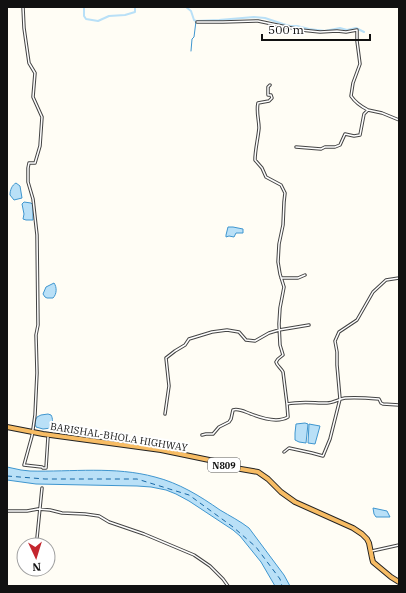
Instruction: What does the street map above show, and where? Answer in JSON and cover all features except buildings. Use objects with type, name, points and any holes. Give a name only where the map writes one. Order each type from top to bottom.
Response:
[{"type":"highway","name":"BARISHAL-BHOLA HIGHWAY","points":[[7,427],[49,435],[161,450],[258,472],[295,502],[353,528],[362,534],[367,539],[373,562],[399,582]]},
{"type":"street","points":[[23,7],[24,28],[29,62],[35,73],[33,97],[42,117],[40,146],[35,163],[29,163],[28,168],[28,182],[33,199],[37,240],[38,326],[36,335],[37,373],[35,415],[33,432],[25,466],[42,466],[43,468],[46,468],[49,435]]},
{"type":"street","points":[[197,22],[258,20],[301,30],[320,32],[346,32],[358,30],[357,41],[360,64],[353,83],[351,96],[353,100],[368,110],[382,113],[399,120]]},
{"type":"street","points":[[202,435],[213,434],[219,427],[229,422],[234,409],[242,410],[272,420],[285,419],[288,417],[283,372],[276,362],[283,355],[280,345],[279,330],[280,308],[284,287],[279,268],[278,254],[283,225],[284,193],[281,185],[266,177],[262,168],[255,160],[259,128],[258,115],[256,111],[258,103],[269,101],[271,99],[271,95],[268,95],[268,87],[270,85]]},
{"type":"street","points":[[296,147],[321,149],[325,147],[335,147],[340,145],[344,134],[354,136],[360,135],[364,114],[368,110]]},
{"type":"street","points":[[281,278],[298,278],[305,275]]},
{"type":"street","points":[[284,452],[289,448],[323,456],[330,439],[340,399],[336,341],[339,332],[357,320],[373,292],[386,280],[399,278]]},
{"type":"street","points":[[165,414],[169,386],[166,358],[185,345],[189,339],[212,332],[227,330],[239,332],[246,340],[255,341],[269,333],[279,330],[309,326]]},
{"type":"street","points":[[287,404],[296,402],[326,403],[340,399],[358,397],[377,398],[380,399],[381,403],[383,404],[399,405]]},
{"type":"street","points":[[37,537],[42,488]]},
{"type":"street","points":[[7,511],[27,511],[40,509],[99,516],[194,555],[210,566],[228,586]]},
{"type":"street","points":[[370,551],[399,545]]},
{"type":"water","points":[[16,183],[20,186],[22,198],[14,200],[10,193],[12,186]]},
{"type":"water","points":[[24,202],[31,203],[33,205],[33,220],[23,219],[24,214],[22,204]]},
{"type":"water","points":[[228,227],[243,229],[243,233],[236,233],[234,237],[226,237]]},
{"type":"water","points":[[54,283],[56,286],[55,295],[53,298],[45,297],[43,294],[46,287]]},
{"type":"water","points":[[48,414],[51,415],[52,418],[51,428],[43,429],[36,427],[35,422],[37,417]]},
{"type":"water","points":[[296,424],[308,424],[306,443],[295,440]]},
{"type":"water","points":[[309,424],[320,426],[315,444],[308,443]]},
{"type":"water","points":[[7,467],[30,471],[93,470],[124,472],[155,477],[181,486],[249,528],[284,575],[290,586],[275,586],[261,562],[240,536],[189,501],[176,494],[151,487],[36,484],[7,480]]},
{"type":"water","points":[[373,508],[387,511],[390,517],[376,517]]},
{"type":"waterway","points":[[84,7],[84,16],[86,19],[98,21],[109,16],[125,15],[135,12],[135,7]]},
{"type":"waterway","points":[[186,7],[191,11],[194,20],[196,21],[254,17],[265,18],[290,26],[309,29],[325,31],[340,28],[347,30],[356,28],[364,32]]},
{"type":"waterway","points":[[191,51],[196,21]]},
{"type":"ferry route","points":[[7,476],[45,479],[137,479],[189,495],[233,527],[256,547],[280,579],[282,586]]}]
